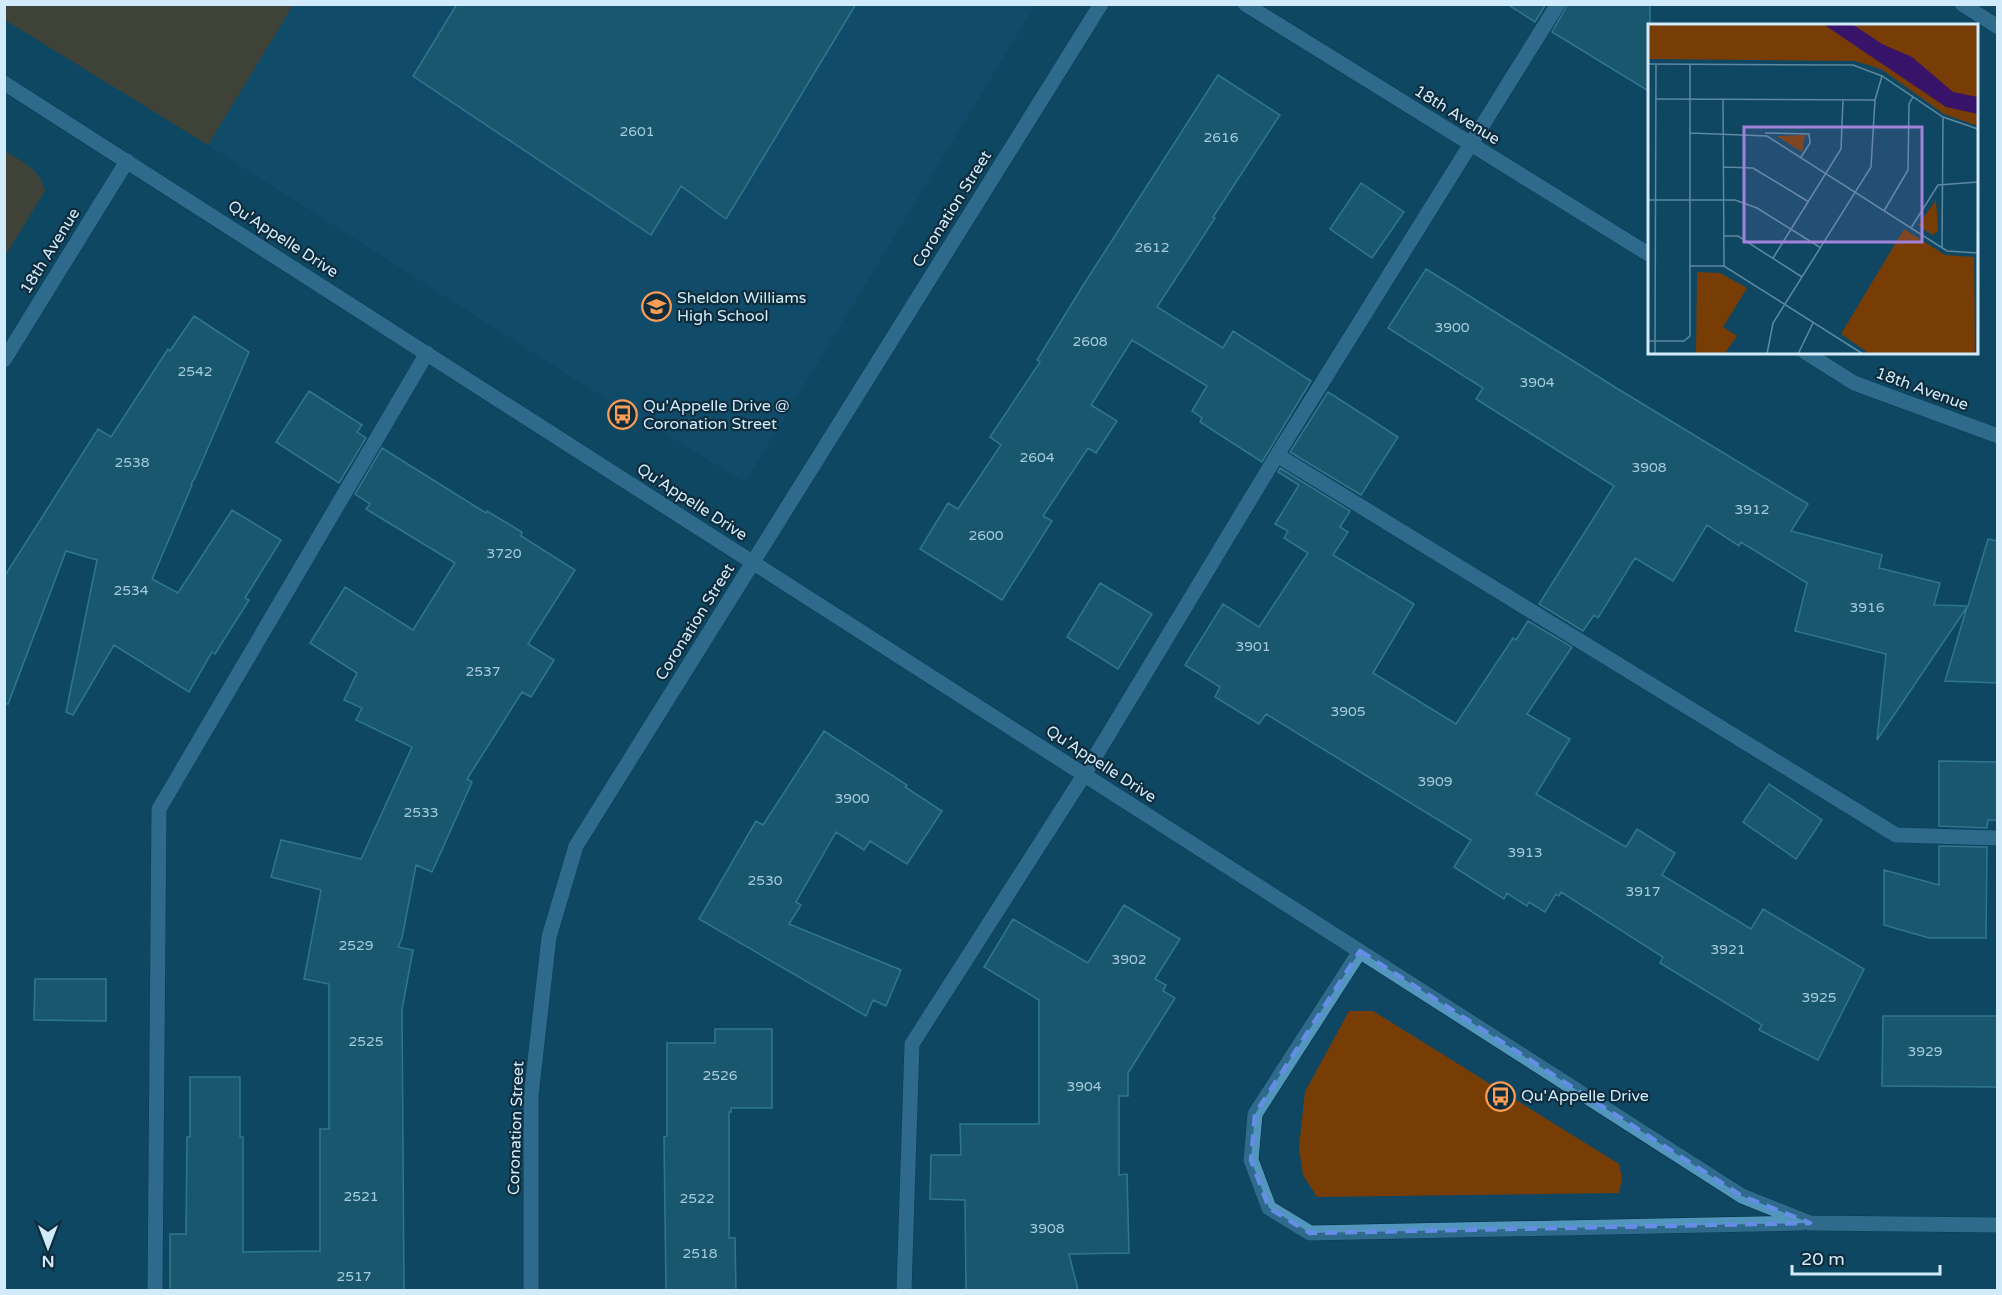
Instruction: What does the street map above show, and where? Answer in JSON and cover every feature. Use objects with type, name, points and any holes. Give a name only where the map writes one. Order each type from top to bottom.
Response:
[{"type":"street","name":"Coronation Street","points":[[531,1290],[531,1096],[549,938],[576,846],[1101,4]]},
{"type":"street","name":"18th Avenue","points":[[1245,4],[1648,254]]},
{"type":"street","points":[[904,1290],[912,1044],[1084,775],[1277,455],[1558,4]]},
{"type":"street","points":[[1962,4],[1998,27]]},
{"type":"street","name":"Qu'Appelle Drive","points":[[4,83],[1742,1196],[1810,1223]]},
{"type":"street","name":"18th Avenue","points":[[4,360],[127,161]]},
{"type":"street","points":[[155,1290],[159,809],[427,353]]},
{"type":"street","name":"18th Avenue","points":[[1808,354],[1854,383],[1998,436]]},
{"type":"street","points":[[1277,455],[1896,835],[1998,838]]},
{"type":"street","name":"Qu'Appelle Drive","points":[[1360,951],[1255,1114],[1251,1160],[1269,1208],[1310,1233],[1810,1223],[1998,1226]]},
{"type":"highlighted area","points":[[1360,951],[1742,1196],[1810,1223],[1310,1233],[1269,1208],[1251,1160],[1255,1114]]},
{"type":"shaded area","points":[[4,5],[293,5],[208,145],[5,20]]},
{"type":"shaded area","name":"Sheldon Williams High School","points":[[293,5],[1035,5],[745,482],[581,383],[208,145]]},
{"type":"shaded area","points":[[5,151],[35,172],[43,183],[45,191],[5,256]]},
{"type":"shaded area","points":[[1349,1011],[1373,1011],[1619,1164],[1622,1178],[1619,1193],[1317,1197],[1303,1175],[1299,1147],[1305,1092]]},
{"type":"building","points":[[457,4],[856,4],[726,219],[681,186],[651,235],[413,76]]},
{"type":"building","points":[[1507,4],[1546,4],[1535,22]]},
{"type":"building","points":[[1568,4],[1650,4],[1648,91],[1552,32]]},
{"type":"building","points":[[1218,75],[1280,115],[1157,307],[1223,348],[1233,331],[1311,381],[1262,462],[1200,422],[1202,418],[1192,411],[1207,386],[1132,340],[1091,405],[1117,421],[1096,453],[1088,448],[1043,516],[1052,521],[1002,600],[920,549],[948,503],[958,509],[1001,445],[990,437],[1040,362],[1037,360],[1084,284]]},
{"type":"building","points":[[1361,183],[1404,212],[1372,258],[1330,229]]},
{"type":"building","points":[[1426,269],[1808,504],[1791,531],[1882,555],[1879,568],[1940,583],[1934,605],[1968,606],[1988,539],[1998,541],[1998,683],[1945,681],[1967,607],[1877,740],[1886,654],[1795,631],[1807,583],[1741,542],[1739,546],[1707,525],[1673,581],[1635,558],[1598,618],[1594,615],[1583,631],[1539,604],[1614,486],[1476,399],[1483,388],[1388,328]]},
{"type":"building","points":[[194,316],[249,352],[152,579],[178,593],[232,510],[281,540],[245,598],[249,600],[215,654],[212,652],[189,692],[114,645],[73,715],[66,712],[97,560],[66,551],[8,704],[4,703],[4,577],[98,429],[111,437],[168,349],[170,351]]},
{"type":"building","points":[[309,391],[362,425],[357,432],[366,438],[339,483],[276,442]]},
{"type":"building","points":[[1328,392],[1398,437],[1361,495],[1290,452]]},
{"type":"building","points":[[382,448],[486,513],[487,511],[522,532],[521,536],[575,570],[528,644],[554,660],[531,697],[522,692],[467,779],[472,782],[432,872],[416,865],[402,938],[398,947],[413,950],[402,1009],[404,1290],[170,1290],[170,1234],[186,1234],[190,1077],[240,1077],[240,1137],[243,1137],[243,1252],[320,1251],[320,1129],[329,1129],[329,984],[304,979],[321,890],[271,877],[281,840],[361,859],[412,747],[356,720],[362,708],[344,700],[357,673],[310,643],[345,587],[413,630],[455,563],[366,509],[370,504],[355,494]]},
{"type":"building","points":[[1280,468],[1350,511],[1340,527],[1348,532],[1333,555],[1414,604],[1373,673],[1456,724],[1513,638],[1516,640],[1528,621],[1572,647],[1527,714],[1570,739],[1536,794],[1626,847],[1637,829],[1675,853],[1662,875],[1751,929],[1763,909],[1864,969],[1818,1060],[1759,1030],[1762,1025],[1660,963],[1663,957],[1561,892],[1559,896],[1556,894],[1545,912],[1529,902],[1527,906],[1507,893],[1504,899],[1454,867],[1471,840],[1266,714],[1259,724],[1215,697],[1220,687],[1185,665],[1223,604],[1259,627],[1308,553],[1284,538],[1288,531],[1275,524],[1299,485],[1278,472]]},
{"type":"building","points":[[1100,583],[1152,614],[1118,669],[1067,637]]},
{"type":"building","points":[[824,731],[907,785],[905,787],[942,811],[907,864],[870,841],[864,850],[836,832],[796,902],[801,905],[789,924],[901,970],[886,1006],[873,1000],[866,1016],[699,919],[756,821],[763,825]]},
{"type":"building","points":[[1939,761],[1998,762],[1998,820],[1988,820],[1987,828],[1939,826]]},
{"type":"building","points":[[1769,784],[1822,820],[1796,859],[1743,822]]},
{"type":"building","points":[[1939,846],[1987,847],[1986,938],[1929,938],[1884,925],[1884,870],[1939,885]]},
{"type":"building","points":[[1124,905],[1180,939],[1155,979],[1166,985],[1163,991],[1175,998],[1128,1073],[1128,1096],[1119,1096],[1119,1175],[1127,1174],[1129,1253],[1069,1254],[1078,1290],[966,1290],[965,1200],[930,1199],[931,1155],[961,1155],[960,1124],[1039,1124],[1039,1000],[984,967],[1013,919],[1088,963]]},
{"type":"building","points":[[35,979],[106,979],[106,1021],[34,1020]]},
{"type":"building","points":[[1883,1016],[1998,1016],[1998,1087],[1882,1086]]},
{"type":"building","points":[[715,1029],[772,1029],[772,1108],[731,1108],[729,1112],[729,1238],[735,1238],[736,1290],[666,1290],[664,1137],[667,1136],[667,1043],[715,1043]]},
{"type":"place","name":"Sheldon Williams High School","points":[[656,307]]},
{"type":"place","name":"Qu'Appelle Drive @ Coronation Street","points":[[622,415]]},
{"type":"place","name":"Qu'Appelle Drive","points":[[1500,1096]]}]
